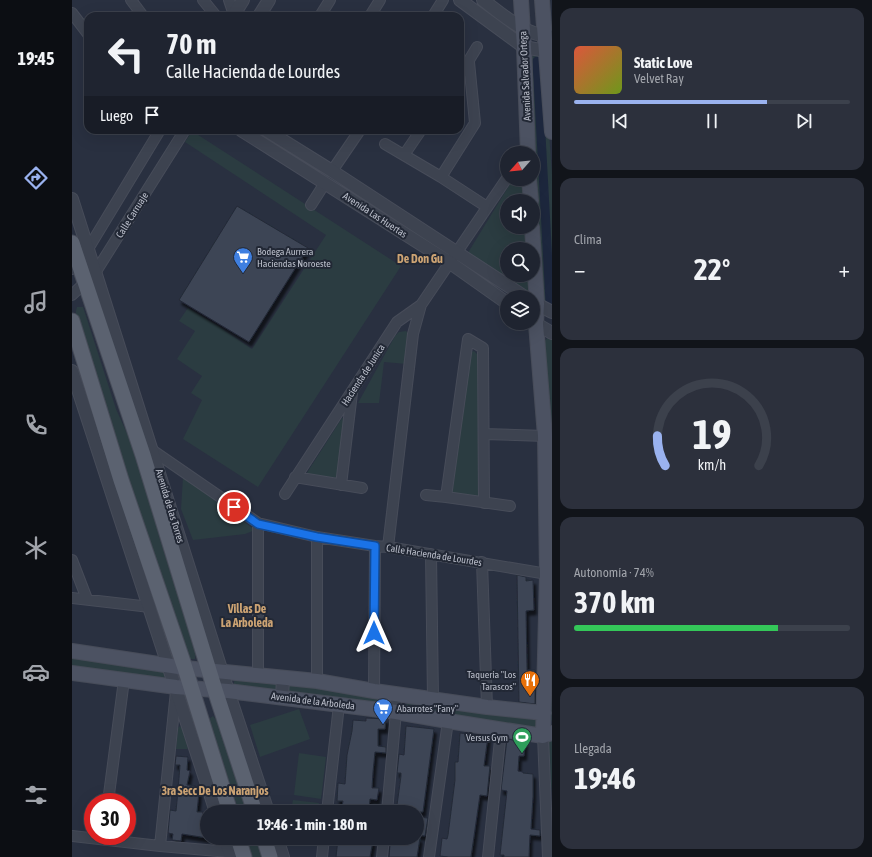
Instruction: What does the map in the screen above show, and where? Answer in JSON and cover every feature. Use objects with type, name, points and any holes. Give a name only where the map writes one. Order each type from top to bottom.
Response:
[{"type":"main road","name":"Avenida Salvador Ortega","points":[[521,0],[527,146]]},
{"type":"main road","points":[[542,0],[548,37],[552,132]]},
{"type":"main road","points":[[532,234],[532,290]]},
{"type":"main road","name":"Avenida de las Torres","points":[[76,247],[75,266],[90,277],[145,462],[216,671],[254,805]]},
{"type":"main road","points":[[72,321],[121,480],[185,668],[184,688],[227,805]]},
{"type":"main road","points":[[535,330],[545,436],[547,574],[544,713],[548,734]]},
{"type":"main road","name":"Avenida de la Arboleda","points":[[72,652],[185,668],[317,681],[374,691],[487,707],[544,713]]},
{"type":"main road","name":"Avenida de la Arboleda","points":[[72,673],[184,688],[339,704],[501,730],[548,734]]},
{"type":"main road","points":[[240,845],[244,857]]},
{"type":"main road","points":[[266,845],[270,857]]},
{"type":"street","points":[[131,0],[140,12]]},
{"type":"street","points":[[203,0],[213,12]]},
{"type":"street","points":[[229,0],[233,12]]},
{"type":"street","points":[[236,12],[243,0]]},
{"type":"street","points":[[262,12],[269,0]]},
{"type":"street","points":[[322,12],[330,0]]},
{"type":"street","points":[[436,12],[443,0]]},
{"type":"street","points":[[460,0],[524,47],[549,51]]},
{"type":"street","points":[[483,0],[523,29],[548,37]]},
{"type":"street","points":[[372,12],[378,1]]},
{"type":"street","points":[[72,13],[84,29]]},
{"type":"street","points":[[464,69],[477,48]]},
{"type":"street","points":[[441,177],[475,122],[469,62]]},
{"type":"street","name":"Calle Carruaje","points":[[76,247],[157,134]]},
{"type":"street","name":"Calle Carruaje","points":[[72,295],[90,277],[182,134]]},
{"type":"street","name":"Avenida Las Huertas","points":[[247,134],[325,183],[512,290]]},
{"type":"street","name":"Avenida Las Huertas","points":[[272,134],[332,171],[452,257],[500,298]]},
{"type":"street","points":[[332,171],[357,134]]},
{"type":"street","points":[[404,155],[418,134]]},
{"type":"street","points":[[385,144],[441,177],[487,207]]},
{"type":"street","points":[[312,205],[325,183]]},
{"type":"street","name":"Hacienda de Junica","points":[[285,494],[397,322],[421,305],[452,257],[501,186]]},
{"type":"street","name":"Avenida de las Torres","points":[[72,199],[76,247],[90,277],[152,450],[216,671]]},
{"type":"street","points":[[388,547],[413,334],[421,305]]},
{"type":"street","name":"Avenida Las Huertas","points":[[540,305],[552,312]]},
{"type":"street","points":[[397,322],[406,327],[413,334]]},
{"type":"street","points":[[540,326],[552,333]]},
{"type":"street","points":[[446,496],[468,339],[483,348],[484,503]]},
{"type":"street","points":[[72,371],[168,665],[184,688],[214,805]]},
{"type":"street","points":[[341,485],[352,391]]},
{"type":"street","points":[[484,434],[545,436]]},
{"type":"street","name":"Calle Hacienda de Lourdes","points":[[152,450],[258,524],[317,537],[482,562],[547,574]]},
{"type":"street","points":[[295,477],[362,488]]},
{"type":"street","points":[[426,495],[446,496],[510,506]]},
{"type":"street","points":[[258,524],[258,674]]},
{"type":"street","points":[[317,537],[317,681]]},
{"type":"street","points":[[374,691],[375,546]]},
{"type":"street","points":[[431,554],[433,699]]},
{"type":"street","points":[[72,560],[87,599]]},
{"type":"street","points":[[482,562],[487,707]]},
{"type":"street","points":[[72,598],[150,607]]},
{"type":"street","points":[[282,698],[283,678]]},
{"type":"street","points":[[109,793],[124,680]]},
{"type":"street","points":[[160,846],[184,688]]},
{"type":"street","name":"Avenida de las Torres","points":[[222,691],[265,805]]},
{"type":"street","points":[[388,805],[396,712],[396,694]]},
{"type":"street","points":[[328,805],[339,704]]},
{"type":"street","points":[[429,857],[448,721]]},
{"type":"street","points":[[488,857],[501,730]]},
{"type":"street","points":[[548,734],[548,857]]},
{"type":"street","points":[[72,836],[84,837]]},
{"type":"street","points":[[136,843],[230,855],[227,845]]},
{"type":"street","points":[[279,845],[283,857]]},
{"type":"street","points":[[322,857],[323,845]]},
{"type":"street","points":[[382,857],[383,845]]},
{"type":"shaded area","points":[[533,56],[541,57],[544,64],[552,174],[552,304],[548,305],[543,300],[539,234],[540,194],[537,194],[536,186],[540,186],[540,146],[534,146],[529,60]]},
{"type":"shaded area","points":[[190,134],[197,134],[401,266],[258,487],[183,439],[202,400],[191,393],[202,376],[177,359],[195,331],[179,321],[188,308],[252,349],[326,235],[185,142]]},
{"type":"shaded area","points":[[509,186],[527,186],[528,194],[504,194]]},
{"type":"shaded area","points":[[500,200],[500,234],[529,234],[530,242],[500,242],[500,277],[466,256]]},
{"type":"shaded area","points":[[508,282],[531,282],[532,290],[521,290]]},
{"type":"shaded area","points":[[77,307],[83,307],[116,409],[139,460],[160,539],[196,652],[195,659],[189,659],[113,435],[108,413],[76,314]]},
{"type":"shaded area","points":[[406,331],[410,336],[407,364],[384,362],[379,403],[358,403],[395,336],[399,332]]},
{"type":"shaded area","points":[[548,337],[552,337],[552,721],[546,717],[543,343]]},
{"type":"shaded area","points":[[474,351],[480,357],[480,499],[452,495],[470,356]]},
{"type":"shaded area","points":[[342,418],[347,419],[339,482],[303,479]]},
{"type":"shaded area","points":[[183,477],[255,530],[245,534],[193,540],[181,509]]},
{"type":"shaded area","points":[[72,657],[164,669],[165,679],[72,666]]},
{"type":"shaded area","points":[[235,677],[279,681],[279,693],[233,688]]},
{"type":"shaded area","points":[[288,683],[393,698],[393,709],[287,695]]},
{"type":"shaded area","points":[[407,702],[536,719],[536,728],[406,710]]},
{"type":"shaded area","points":[[299,709],[310,739],[260,757],[250,725]]},
{"type":"shaded area","points":[[213,716],[217,721],[245,805],[237,805],[209,719]]},
{"type":"shaded area","points":[[180,726],[182,728],[188,749],[176,749],[178,728]]},
{"type":"shaded area","points":[[552,740],[552,794],[547,742]]},
{"type":"shaded area","points":[[299,753],[326,757],[321,799],[294,795]]},
{"type":"shaded area","points":[[293,800],[319,803],[319,805],[292,805]]},
{"type":"shaded area","points":[[247,845],[259,845],[264,857],[250,857]]},
{"type":"building","name":"Bodega Aurrera Haciendas Noroeste","points":[[237,206],[308,248],[249,342],[179,300]]},
{"type":"building","points":[[517,575],[526,577],[526,581],[533,580],[534,610],[526,611],[527,670],[535,670],[535,704],[519,702]]},
{"type":"building","points":[[366,718],[386,719],[385,729],[378,729],[378,746],[386,747],[386,753],[375,752],[372,788],[379,788],[377,800],[370,799],[369,805],[342,805],[343,801],[337,801],[338,783],[345,784],[347,755],[353,720],[366,721]]},
{"type":"building","points":[[406,726],[434,729],[424,805],[397,805],[401,776],[401,773],[397,773],[399,754],[404,755]]},
{"type":"building","points":[[460,733],[488,736],[484,766],[490,766],[487,796],[480,795],[471,857],[440,856],[442,838],[447,839],[448,835],[455,780],[455,762],[458,762]]},
{"type":"building","points":[[507,739],[525,742],[524,756],[519,756],[518,771],[533,774],[531,829],[540,830],[540,836],[530,835],[529,857],[504,857],[504,855],[500,855],[507,791],[501,790]]},
{"type":"building","points":[[176,756],[188,757],[187,770],[190,771],[187,785],[196,786],[197,792],[199,792],[197,812],[200,812],[200,837],[182,834],[181,841],[172,840],[173,834],[168,833],[170,810],[176,811],[180,765],[175,765]]},
{"type":"building","points":[[424,818],[428,818],[424,836]]},
{"type":"building","points":[[337,845],[372,845],[370,857],[336,857]]},
{"type":"building","points":[[390,845],[419,845],[417,857],[389,857]]},
{"type":"waterway","points":[[537,61],[550,301]]},
{"type":"place","name":"Bodega Aurrera Haciendas Noroeste","points":[[243,274]]},
{"type":"place","name":"Taquería \"Los Tarascos\"","points":[[530,697]]},
{"type":"place","name":"Abarrotes \"Fany\"","points":[[383,725]]},
{"type":"place","name":"Versus Gym","points":[[522,754]]},
{"type":"district","name":"De Don Gu","points":[[420,259]]},
{"type":"district","name":"Villas De La Arboleda","points":[[247,616]]},
{"type":"district","name":"3ra Secc De Los Naranjos","points":[[215,791]]},
{"type":"route","points":[[234,507],[258,524],[317,537],[375,546],[374,633]]}]
